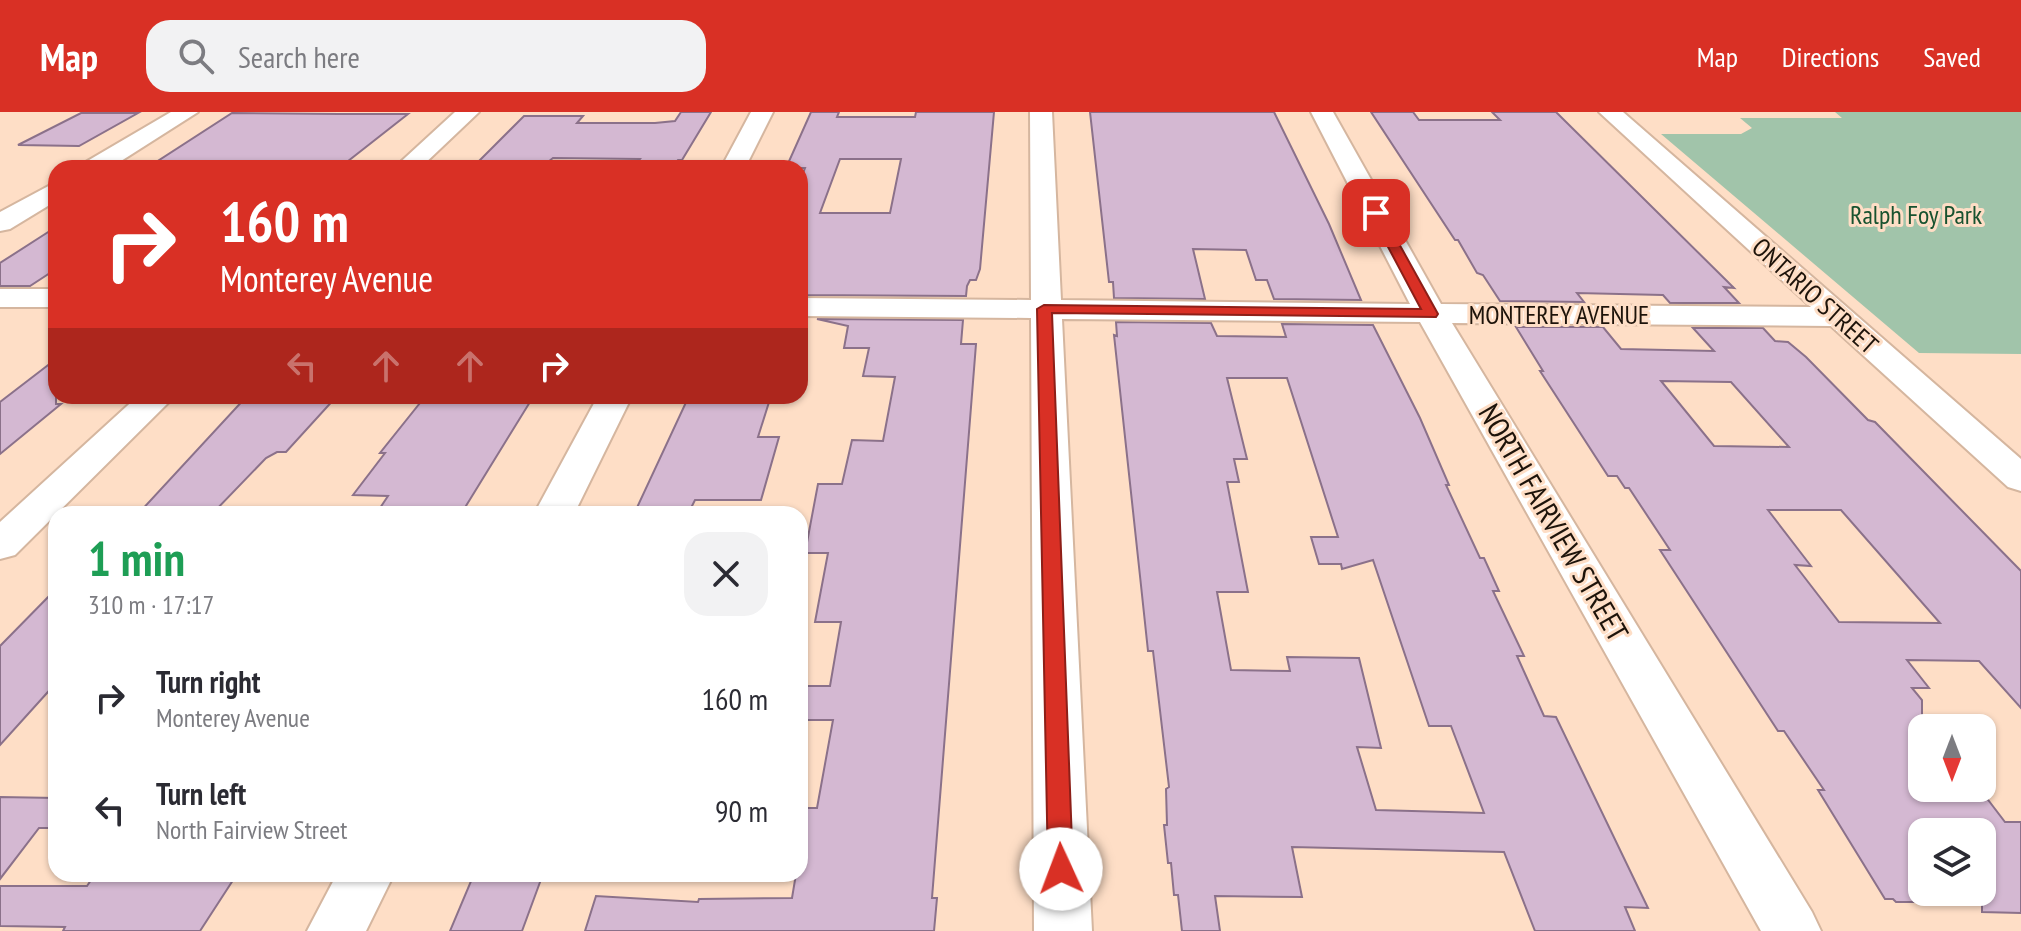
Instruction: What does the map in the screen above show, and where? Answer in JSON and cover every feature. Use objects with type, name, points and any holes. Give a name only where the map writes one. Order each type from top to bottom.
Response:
[{"type":"street","points":[[106,160],[187,112]]},
{"type":"street","points":[[415,160],[468,112]]},
{"type":"street","points":[[737,160],[762,112]]},
{"type":"street","points":[[1041,112],[1063,931]]},
{"type":"street","name":"NORTH FAIRVIEW STREET","points":[[1322,112],[1431,314],[1792,931]]},
{"type":"street","name":"ONTARIO STREET","points":[[1610,112],[2021,479]]},
{"type":"street","points":[[0,223],[48,195]]},
{"type":"street","points":[[0,298],[48,298]]},
{"type":"street","name":"MONTEREY AVENUE","points":[[808,307],[1838,317]]},
{"type":"street","points":[[0,545],[150,404]]},
{"type":"street","points":[[558,506],[611,404]]},
{"type":"street","points":[[336,931],[362,882]]},
{"type":"green space","name":"Ralph Foy Park","points":[[1835,112],[2021,112],[2021,354],[1919,353],[1661,134],[1741,134],[1752,128],[1740,118],[1842,118]]},
{"type":"building","points":[[681,112],[711,112],[682,160],[480,160],[524,116],[583,116],[577,123],[675,121]]},
{"type":"building","points":[[811,112],[839,112],[837,117],[915,117],[916,112],[994,112],[980,269],[976,280],[970,280],[966,296],[808,295],[808,160],[790,160]],"holes":[[[840,159],[901,159],[890,213],[820,213]]]},
{"type":"building","points":[[1090,112],[1274,112],[1329,224],[1361,300],[1274,299],[1267,280],[1256,280],[1246,250],[1193,249],[1205,299],[1114,298],[1113,282],[1109,282]]},
{"type":"building","points":[[1371,112],[1413,112],[1419,120],[1500,120],[1492,112],[1556,112],[1734,288],[1724,287],[1739,303],[1670,303],[1663,295],[1577,293],[1584,302],[1500,301],[1483,275],[1477,273]]},
{"type":"building","points":[[81,113],[138,113],[79,146],[18,145]]},
{"type":"building","points":[[232,113],[408,114],[349,160],[159,160]]},
{"type":"building","points":[[48,232],[48,274],[30,286],[0,286],[0,263]]},
{"type":"building","points":[[817,319],[963,320],[961,344],[976,344],[932,898],[937,898],[934,931],[585,931],[596,896],[698,902],[699,899],[792,898],[795,882],[808,882],[808,808],[817,808],[833,720],[808,720],[808,686],[830,686],[841,622],[815,622],[828,553],[808,553],[808,537],[818,484],[842,484],[852,440],[883,441],[895,377],[863,376],[869,348],[844,348],[848,326]]},
{"type":"building","points":[[1116,322],[1211,323],[1217,336],[1286,337],[1282,324],[1373,325],[1420,418],[1449,485],[1446,485],[1480,558],[1484,558],[1499,591],[1493,591],[1524,656],[1517,656],[1544,716],[1556,717],[1648,908],[1625,907],[1635,931],[1535,931],[1504,852],[1292,847],[1302,897],[1215,896],[1220,931],[1182,931],[1178,895],[1174,895],[1171,863],[1168,863],[1164,825],[1167,825],[1166,789],[1169,787],[1153,651],[1148,651],[1114,335],[1117,336]],"holes":[[[1227,378],[1287,378],[1338,537],[1311,537],[1319,564],[1341,564],[1342,569],[1373,560],[1429,726],[1451,726],[1484,813],[1376,810],[1357,747],[1381,748],[1359,658],[1287,657],[1290,671],[1231,670],[1217,592],[1248,592],[1227,482],[1239,482],[1234,459],[1247,459]]]},
{"type":"building","points":[[1516,327],[1603,327],[1621,349],[1714,351],[1693,328],[1763,328],[1775,341],[1788,342],[1806,357],[1868,420],[1875,422],[2021,571],[2021,708],[1979,661],[1907,660],[1929,688],[1912,688],[1922,700],[1922,714],[1908,714],[1908,802],[1990,802],[2005,822],[2021,822],[2021,913],[1982,912],[1982,906],[1996,906],[1996,818],[1908,818],[1908,902],[1885,899],[1818,790],[1824,790],[1784,731],[1778,731],[1660,550],[1670,550],[1629,488],[1625,488],[1617,476],[1608,476],[1540,371],[1543,371]],"holes":[[[1661,381],[1731,382],[1789,447],[1714,446]],[[1768,510],[1841,510],[1940,623],[1839,622],[1795,565],[1811,566]]]},
{"type":"building","points":[[48,365],[48,404],[61,404],[0,454],[0,402]]},
{"type":"building","points":[[240,404],[330,404],[286,452],[277,452],[266,458],[220,506],[145,506]]},
{"type":"building","points":[[419,404],[529,404],[466,506],[381,506],[388,496],[353,495],[385,453],[380,453]]},
{"type":"building","points":[[685,404],[768,404],[758,437],[779,437],[761,500],[695,500],[692,506],[638,506]]},
{"type":"building","points":[[48,597],[48,692],[0,745],[0,646]]},
{"type":"building","points":[[0,797],[48,798],[48,828],[39,828],[0,879]]},
{"type":"building","points":[[90,882],[232,882],[200,931],[63,931],[65,927],[0,926],[0,886],[87,886]]},
{"type":"building","points":[[471,882],[540,882],[522,931],[450,931]]},
{"type":"route","points":[[1061,869],[1044,309],[1431,314],[1376,213]]}]
